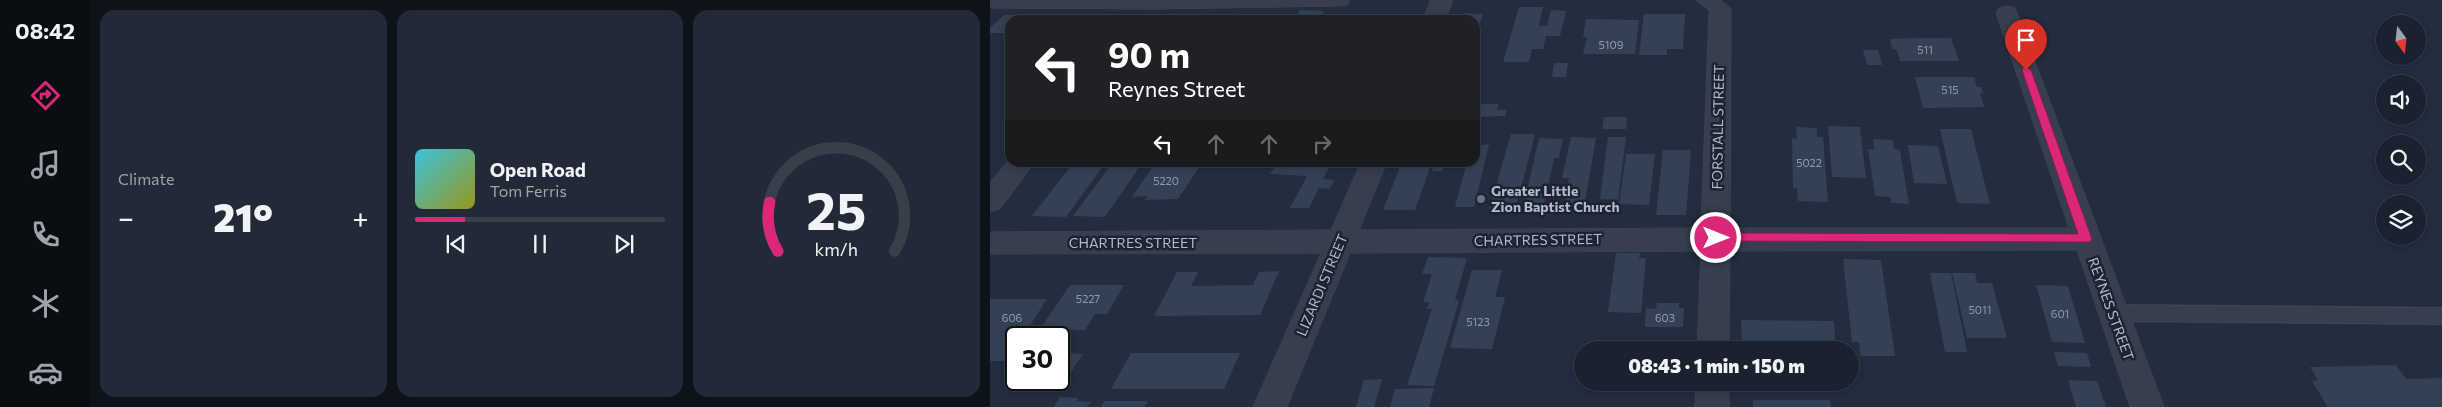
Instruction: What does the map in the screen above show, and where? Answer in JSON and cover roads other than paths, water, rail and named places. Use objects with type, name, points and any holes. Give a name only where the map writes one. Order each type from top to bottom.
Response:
[{"type":"street","points":[[990,2],[1339,0]]},
{"type":"street","points":[[1436,15],[1442,0]]},
{"type":"street","name":"FORSTALL STREET","points":[[1707,0],[1720,9],[1714,341]]},
{"type":"street","points":[[1144,15],[1156,1]]},
{"type":"street","name":"REYNES STREET","points":[[2007,13],[2112,313],[2147,407]]},
{"type":"street","points":[[990,202],[1018,167]]},
{"type":"street","name":"LIZARDI STREET","points":[[1270,407],[1372,167]]},
{"type":"street","name":"CHARTRES STREET","points":[[990,243],[1716,238],[2086,239]]},
{"type":"street","points":[[1712,407],[1713,391]]},
{"type":"lane","points":[[2112,313],[2442,316]]},
{"type":"place","name":"Greater Little Zion Baptist Church","points":[[1481,199]]}]
